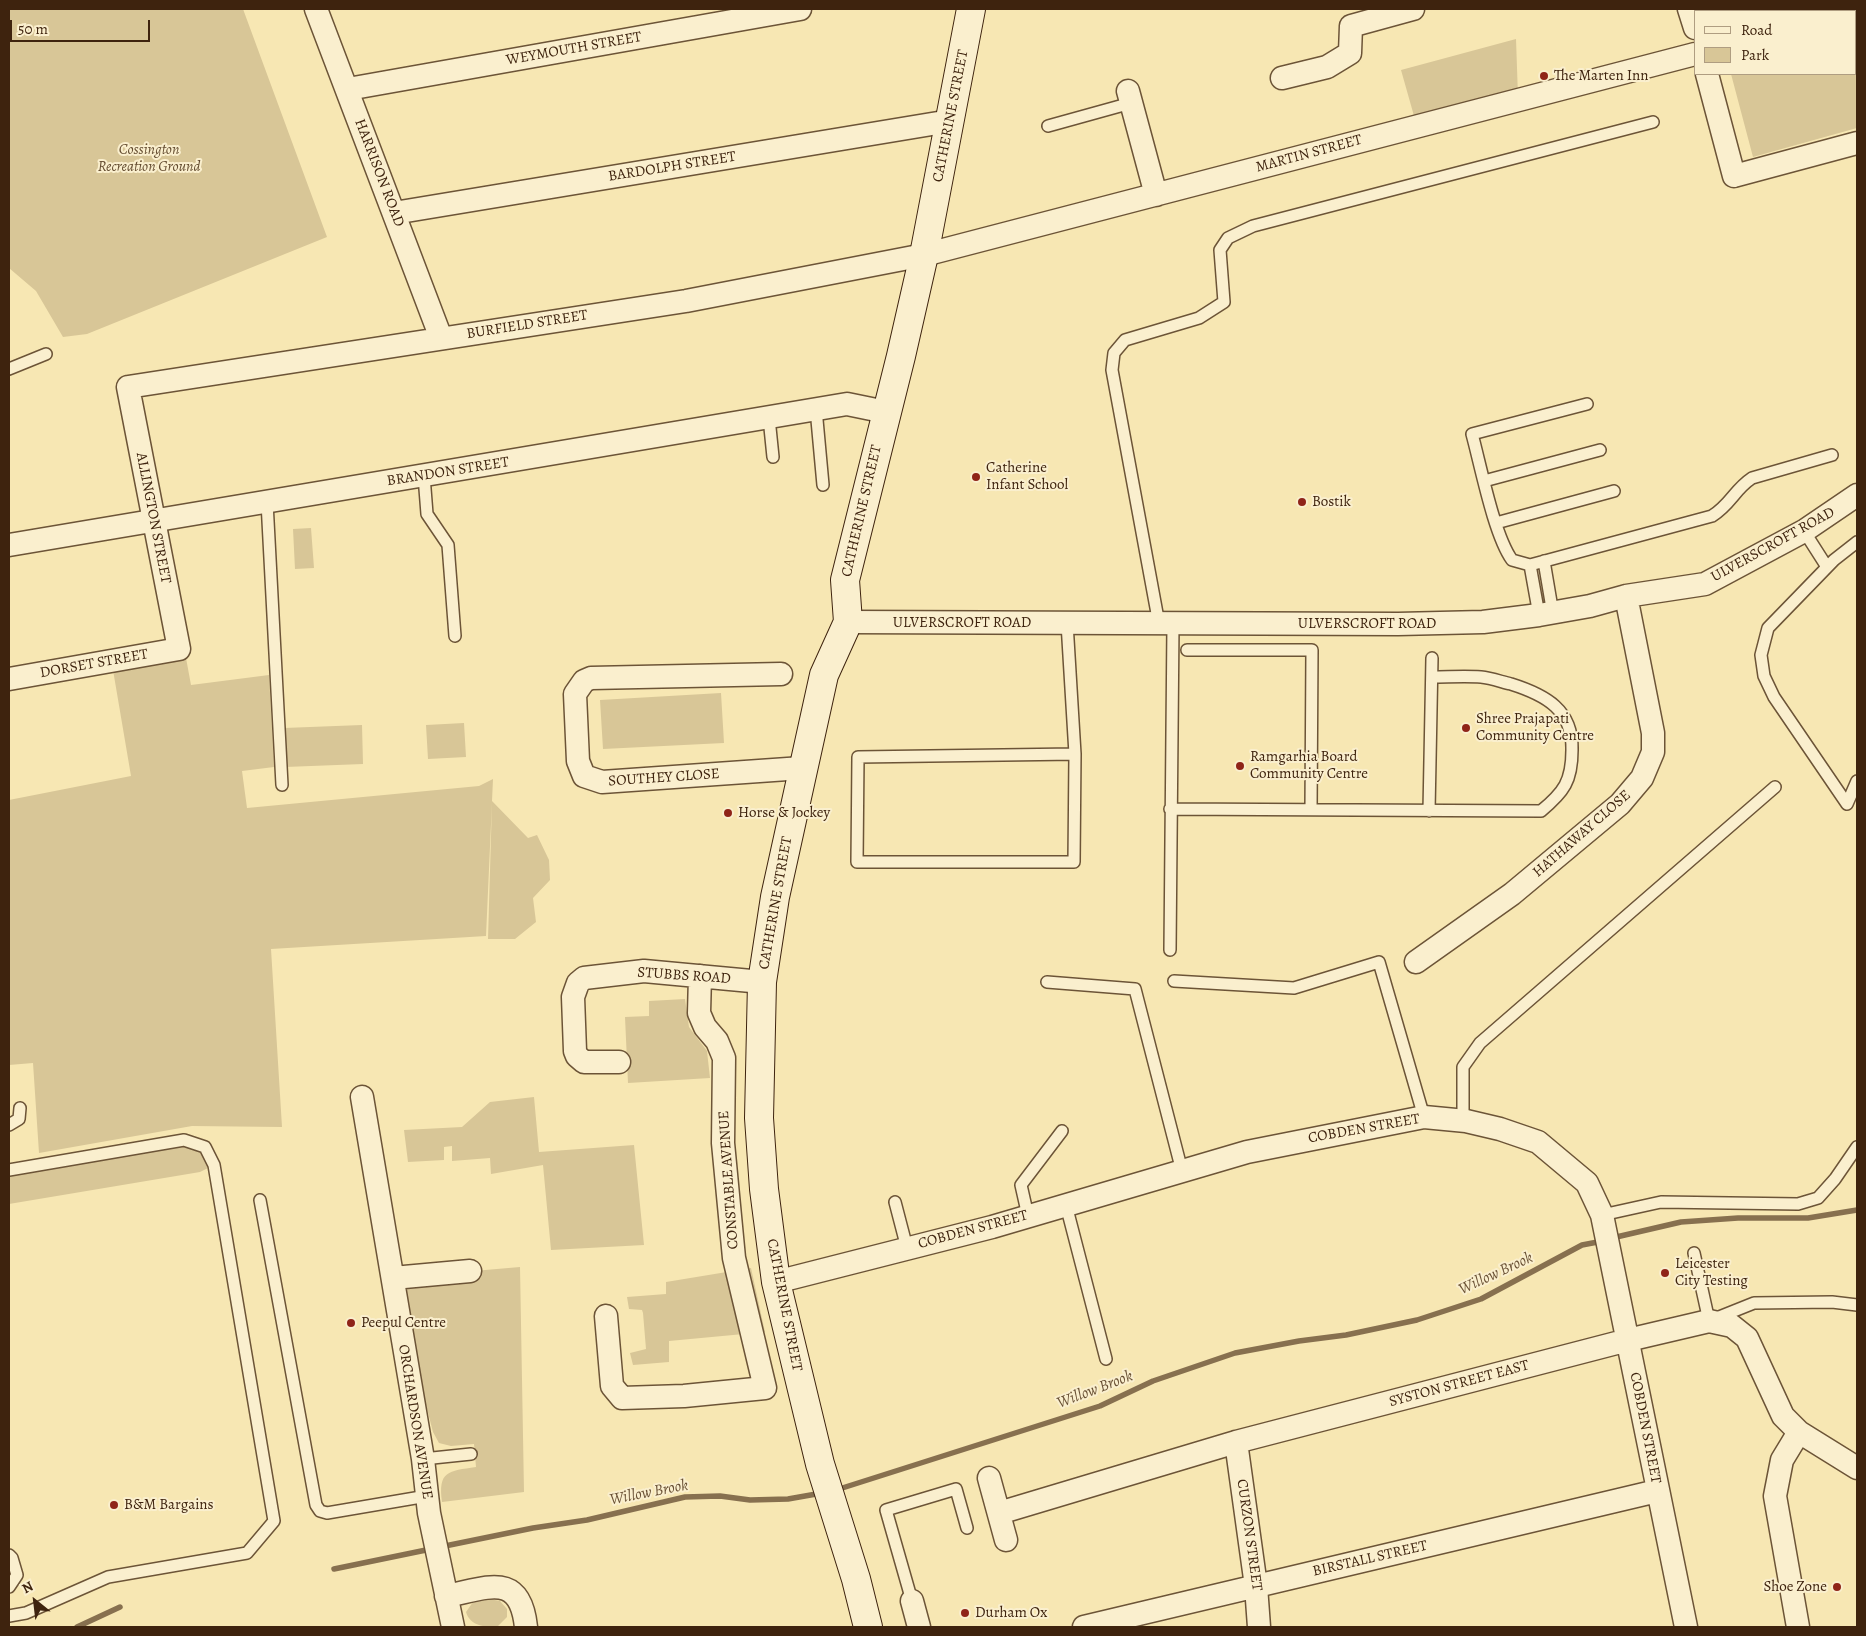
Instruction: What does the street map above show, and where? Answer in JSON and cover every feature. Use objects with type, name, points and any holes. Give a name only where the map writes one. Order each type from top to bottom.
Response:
[{"type":"street","name":"HARRISON ROAD","points":[[316,9],[441,338]]},
{"type":"street","name":"WEYMOUTH STREET","points":[[348,90],[800,9]]},
{"type":"street","name":"CATHERINE STREET","points":[[868,1627],[820,1464],[776,1282],[764,1189],[759,1118],[762,982],[775,897],[824,674],[848,622],[845,580],[901,356],[924,255],[971,9]]},
{"type":"street","points":[[1282,78],[1328,66],[1350,53],[1351,26],[1413,9]]},
{"type":"street","points":[[1689,9],[1694,25]]},
{"type":"street","name":"MARTIN STREET","points":[[924,255],[1694,54]]},
{"type":"street","points":[[1708,75],[1734,176],[1857,143]]},
{"type":"street","points":[[1129,97],[1156,195]]},
{"type":"street","name":"BARDOLPH STREET","points":[[394,213],[950,121]]},
{"type":"street","name":"BURFIELD STREET","points":[[128,387],[686,301],[924,255]]},
{"type":"street","name":"ALLINGTON STREET","points":[[128,387],[179,649]]},
{"type":"street","name":"BRANDON STREET","points":[[9,545],[847,404],[886,412]]},
{"type":"street","name":"ULVERSCROFT ROAD","points":[[848,622],[1398,624],[1483,622],[1546,615],[1626,596],[1705,584],[1804,531],[1857,495]]},
{"type":"street","name":"HATHAWAY CLOSE","points":[[1416,962],[1512,894],[1620,804],[1642,778],[1653,752],[1653,733],[1626,596]]},
{"type":"street","name":"DORSET STREET","points":[[9,679],[179,649]]},
{"type":"street","name":"SOUTHEY CLOSE","points":[[781,674],[591,678],[584,681],[575,694],[578,761],[584,776],[602,782],[802,768]]},
{"type":"street","name":"STUBBS ROAD","points":[[620,1062],[584,1062],[577,1056],[574,1045],[573,997],[578,983],[591,976],[644,971],[762,982]]},
{"type":"street","name":"CONSTABLE AVENUE","points":[[606,1316],[612,1386],[622,1398],[684,1396],[765,1388],[734,1258],[723,1142],[724,1058],[717,1041],[705,1027],[699,1013],[700,976]]},
{"type":"street","name":"ORCHARDSON AVENUE","points":[[362,1097],[423,1459],[431,1521],[453,1627]]},
{"type":"street","name":"COBDEN STREET","points":[[776,1282],[1028,1216],[1247,1152],[1424,1117],[1463,1121],[1500,1129],[1538,1142],[1587,1183],[1602,1215],[1686,1627]]},
{"type":"street","points":[[393,1278],[470,1271]]},
{"type":"street","name":"SYSTON STREET EAST","points":[[999,1513],[1236,1442],[1628,1340],[1709,1321],[1732,1326],[1747,1338],[1783,1416],[1799,1432],[1857,1468]]},
{"type":"street","points":[[1798,1627],[1775,1496],[1782,1460],[1799,1432]]},
{"type":"street","name":"CURZON STREET","points":[[1236,1442],[1256,1586],[1259,1627]]},
{"type":"street","points":[[989,1478],[1006,1540]]},
{"type":"street","name":"BIRSTALL STREET","points":[[1084,1627],[1657,1491]]},
{"type":"street","points":[[446,1596],[486,1588],[507,1589],[514,1592],[522,1605],[526,1627]]},
{"type":"street","points":[[912,1601],[919,1627]]},
{"type":"lane","points":[[1048,126],[1129,97]]},
{"type":"lane","points":[[1170,950],[1170,809],[1166,624],[1112,370],[1114,354],[1125,340],[1199,318],[1224,302],[1220,250],[1228,238],[1253,226],[1653,122]]},
{"type":"lane","points":[[9,369],[46,354]]},
{"type":"lane","points":[[1587,404],[1472,434],[1496,523],[1507,553],[1512,560],[1530,565],[1712,516],[1726,506],[1741,485],[1752,478],[1832,455]]},
{"type":"lane","points":[[816,409],[824,485]]},
{"type":"lane","points":[[769,418],[773,457]]},
{"type":"lane","points":[[1484,481],[1600,450]]},
{"type":"lane","points":[[424,476],[427,514],[448,544],[455,636]]},
{"type":"lane","points":[[1496,523],[1614,491]]},
{"type":"lane","points":[[266,502],[282,785]]},
{"type":"lane","points":[[1804,531],[1827,567]]},
{"type":"lane","points":[[1857,542],[1827,567],[1768,628],[1760,655],[1764,676],[1774,697],[1847,804],[1857,781]]},
{"type":"lane","points":[[1544,561],[1546,615]]},
{"type":"lane","points":[[1530,565],[1546,615]]},
{"type":"lane","points":[[1067,623],[1076,754],[1074,862],[857,862],[858,757],[1076,754]]},
{"type":"lane","points":[[1187,650],[1312,650],[1311,810]]},
{"type":"lane","points":[[1429,811],[1432,658]]},
{"type":"lane","points":[[1170,809],[1541,811],[1561,795],[1572,772],[1572,755],[1568,722],[1551,701],[1528,690],[1483,677],[1432,677]]},
{"type":"lane","points":[[1463,1121],[1463,1067],[1480,1043],[1775,787]]},
{"type":"lane","points":[[1174,981],[1294,988],[1379,962],[1424,1117]]},
{"type":"lane","points":[[1047,982],[1135,989],[1182,1171]]},
{"type":"lane","points":[[9,1124],[19,1119],[20,1108]]},
{"type":"lane","points":[[1028,1216],[1021,1184],[1062,1131]]},
{"type":"lane","points":[[9,1170],[184,1140],[205,1147],[214,1165],[274,1520],[247,1552],[108,1577],[26,1613],[9,1616]]},
{"type":"lane","points":[[1602,1215],[1661,1202],[1798,1204],[1818,1198],[1835,1179],[1857,1147]]},
{"type":"lane","points":[[260,1200],[316,1505],[320,1511],[327,1512],[427,1496]]},
{"type":"lane","points":[[895,1202],[907,1248]]},
{"type":"lane","points":[[1066,1205],[1106,1359]]},
{"type":"lane","points":[[1694,1253],[1709,1321],[1754,1303],[1832,1302],[1857,1305]]},
{"type":"lane","points":[[423,1459],[471,1454]]},
{"type":"lane","points":[[912,1601],[886,1510],[956,1489],[967,1528]]},
{"type":"lane","points":[[9,1555],[12,1558],[17,1574],[9,1587]]},
{"type":"green space","name":"Cossington Recreation Ground","points":[[9,9],[243,9],[327,237],[87,334],[63,337],[36,291],[9,268]]},
{"type":"green space","points":[[1718,9],[1829,9],[1824,10]]},
{"type":"green space","points":[[1856,34],[1857,128],[1753,157],[1731,75],[1856,75]]},
{"type":"green space","points":[[1516,39],[1518,97],[1416,123],[1401,70]]},
{"type":"green space","points":[[311,528],[314,568],[295,569],[293,529]]},
{"type":"green space","points":[[186,658],[191,685],[269,675],[274,767],[242,771],[247,808],[479,786],[493,779],[492,801],[528,838],[537,835],[549,860],[550,880],[533,898],[536,922],[515,939],[488,939],[492,802],[486,936],[271,949],[282,1127],[192,1126],[39,1153],[33,1063],[9,1065],[9,800],[131,776],[113,670],[174,662]]},
{"type":"green space","points":[[721,693],[724,743],[603,749],[600,700]]},
{"type":"green space","points":[[464,723],[466,757],[428,759],[426,725]]},
{"type":"green space","points":[[362,725],[363,764],[285,767],[284,728]]},
{"type":"green space","points":[[685,999],[689,1027],[707,1051],[710,1078],[628,1083],[625,1017],[649,1016],[649,1001]]},
{"type":"green space","points":[[534,1097],[539,1152],[634,1145],[644,1245],[551,1250],[543,1165],[491,1174],[490,1158],[452,1161],[452,1146],[444,1147],[444,1160],[408,1162],[404,1130],[462,1127],[490,1102]]},
{"type":"green space","points":[[180,1141],[205,1147],[214,1165],[200,1172],[9,1204],[9,1170]]},
{"type":"green space","points":[[520,1267],[524,1492],[442,1502],[442,1484],[447,1474],[476,1467],[474,1444],[451,1446],[439,1443],[433,1432],[393,1278]]},
{"type":"green space","points":[[751,1268],[765,1332],[669,1341],[669,1362],[633,1365],[630,1353],[646,1349],[643,1313],[642,1310],[629,1309],[627,1297],[666,1294],[666,1282]]},
{"type":"green space","points":[[489,1599],[500,1601],[507,1609],[507,1617],[497,1627],[474,1623],[466,1612],[473,1602]]},
{"type":"waterway","name":"Willow Brook","points":[[1612,1238],[1681,1222],[1738,1218],[1808,1218],[1857,1210]]},
{"type":"waterway","name":"Willow Brook","points":[[836,1490],[1100,1406],[1153,1381],[1235,1353],[1299,1341],[1346,1335],[1417,1320],[1481,1299],[1582,1245],[1603,1241]]},
{"type":"waterway","name":"Willow Brook","points":[[440,1547],[533,1528],[587,1520],[685,1497],[720,1496],[750,1500],[788,1499],[822,1493]]},
{"type":"waterway","name":"Willow Brook","points":[[334,1569],[431,1549]]},
{"type":"waterway","points":[[77,1627],[120,1607]]},
{"type":"place","name":"The Marten Inn","points":[[1544,76]]},
{"type":"place","name":"Catherine Infant School","points":[[976,477]]},
{"type":"place","name":"Bostik","points":[[1302,502]]},
{"type":"place","name":"Shree Prajapati Community Centre","points":[[1466,728]]},
{"type":"place","name":"Ramgarhia Board Community Centre","points":[[1240,766]]},
{"type":"place","name":"Horse & Jockey","points":[[728,813]]},
{"type":"place","name":"Leicester City Testing","points":[[1665,1273]]},
{"type":"place","name":"Peepul Centre","points":[[351,1323]]},
{"type":"place","name":"B&M Bargains","points":[[114,1505]]},
{"type":"place","name":"Shoe Zone","points":[[1837,1587]]},
{"type":"place","name":"Durham Ox","points":[[965,1613]]}]
